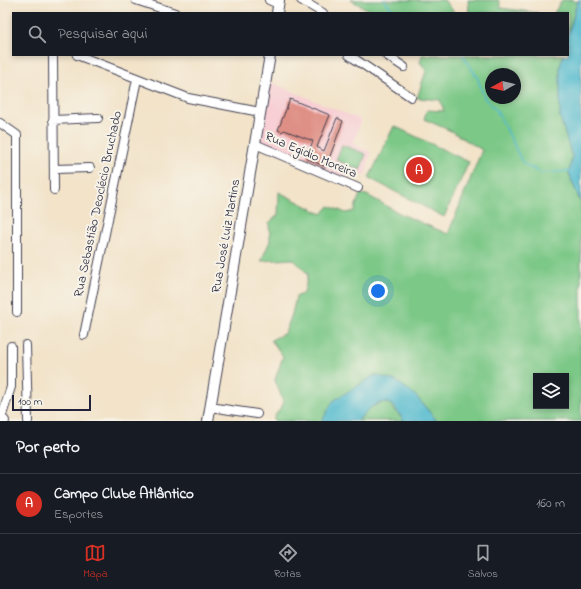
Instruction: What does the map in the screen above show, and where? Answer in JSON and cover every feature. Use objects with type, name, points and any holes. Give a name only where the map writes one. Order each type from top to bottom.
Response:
[{"type":"main road","name":"Rua José Luiz Martins","points":[[208,421],[270,56]]},
{"type":"street","points":[[136,0],[172,12]]},
{"type":"street","points":[[269,0],[278,6]]},
{"type":"street","points":[[301,0],[322,12]]},
{"type":"street","points":[[53,56],[54,190]]},
{"type":"street","points":[[79,56],[188,98],[260,112]]},
{"type":"street","points":[[350,56],[411,97]]},
{"type":"street","points":[[388,56],[404,67]]},
{"type":"street","name":"Rua Sebastião Deoclécio Bruchado","points":[[84,335],[136,79]]},
{"type":"street","points":[[53,120],[98,118]]},
{"type":"street","points":[[0,123],[18,135],[17,312]]},
{"type":"street","name":"Rua Egídio Moreira","points":[[255,144],[358,188]]},
{"type":"street","points":[[54,169],[90,168]]},
{"type":"street","points":[[26,345],[28,421]]},
{"type":"street","points":[[2,418],[11,387],[11,346]]},
{"type":"street","points":[[210,407],[257,414]]},
{"type":"shaded area","points":[[268,81],[361,120],[353,144],[371,152],[365,176],[350,168],[347,182],[257,144]]},
{"type":"green space","points":[[351,0],[444,0],[454,12],[372,12]]},
{"type":"green space","points":[[468,0],[499,0],[501,8],[531,12],[469,12]]},
{"type":"green space","points":[[562,0],[572,0],[577,2],[569,32],[569,12],[555,12]]},
{"type":"green space","points":[[422,56],[563,56],[560,67],[560,117],[572,157],[569,174],[581,203],[581,421],[437,421],[415,395],[396,381],[322,419],[322,421],[274,421],[274,417],[284,403],[275,380],[283,356],[271,340],[285,333],[296,297],[304,293],[308,274],[293,259],[261,261],[270,241],[269,223],[278,215],[279,192],[322,214],[329,206],[346,213],[354,211],[360,194],[367,195],[401,214],[448,234],[482,150],[451,131],[424,119],[427,110],[444,111],[440,100],[417,98],[426,71],[420,62]]},
{"type":"green space","points":[[394,126],[469,162],[444,217],[369,178]]},
{"type":"green space","points":[[342,145],[366,154],[360,170],[336,160]]},
{"type":"green space","points":[[383,402],[390,404],[404,421],[358,421],[371,407]]},
{"type":"water","points":[[578,0],[581,0],[581,203],[569,174],[572,157],[560,117],[560,67],[563,56],[569,56],[569,32]]},
{"type":"water","points":[[375,375],[396,381],[415,395],[437,421],[404,421],[394,407],[385,402],[376,404],[358,421],[322,421],[333,401]]},
{"type":"building","points":[[290,99],[330,115],[317,147],[324,151],[337,118],[343,121],[326,167],[306,158],[313,141],[284,130],[282,132],[278,130]]},
{"type":"waterway","points":[[384,0],[395,12]]},
{"type":"waterway","points":[[464,56],[477,77],[485,99],[496,110],[505,126],[522,162],[542,173],[570,171]]},
{"type":"place","name":"Campo Clube Atlântico","points":[[419,170]]}]
